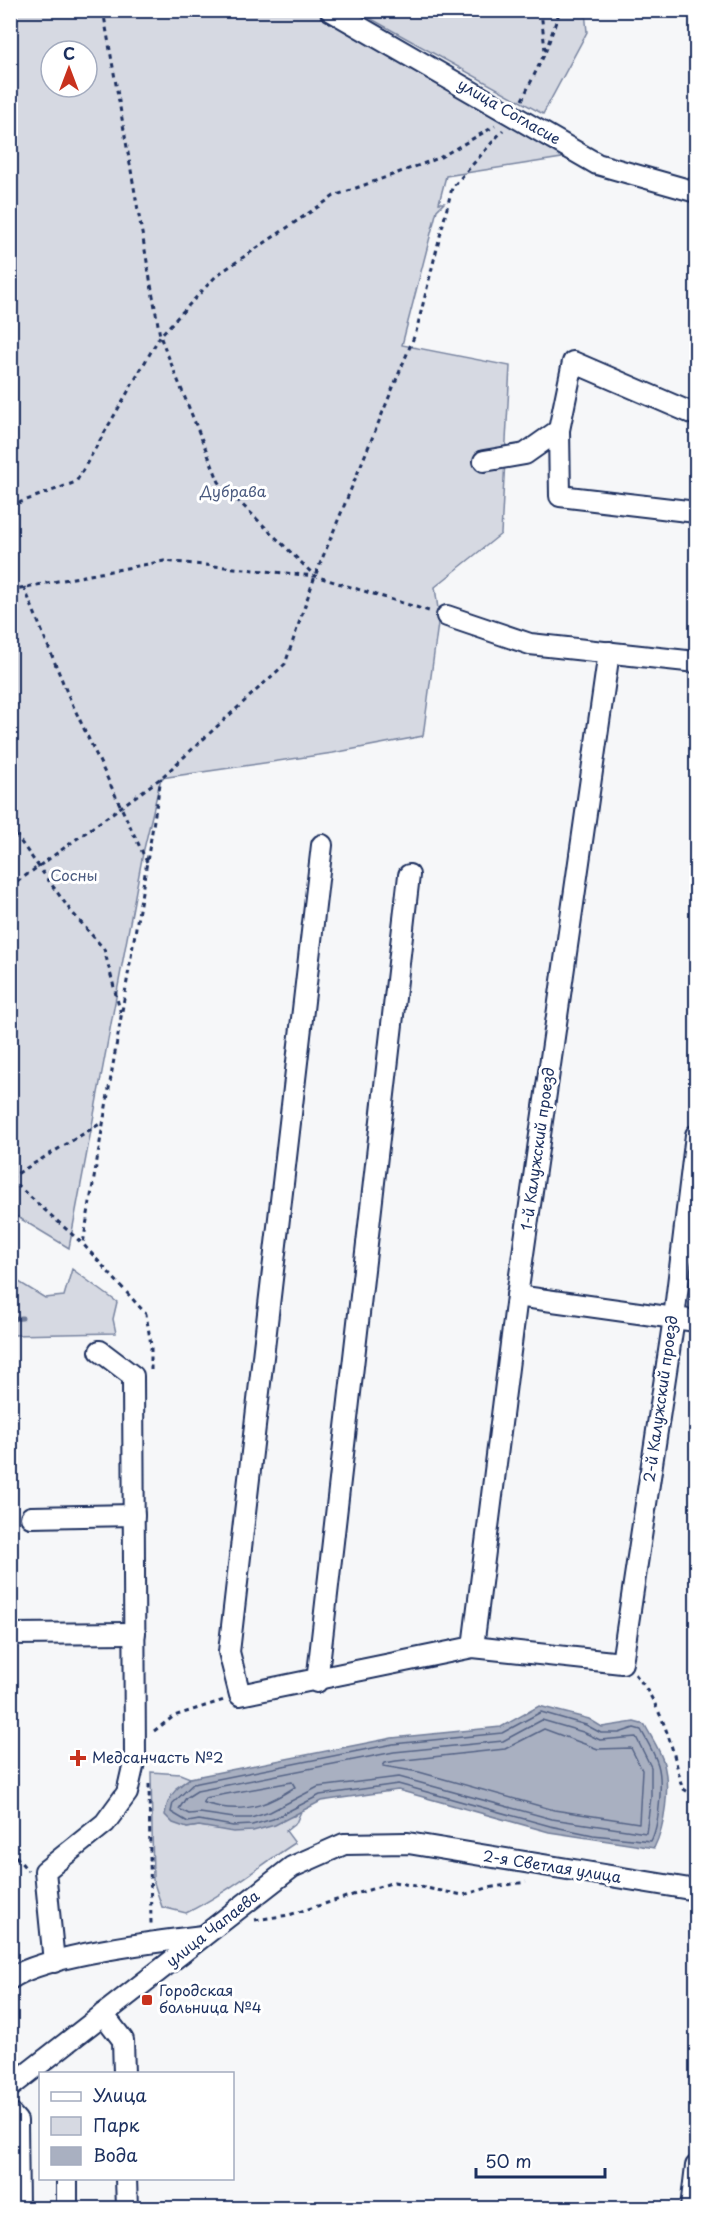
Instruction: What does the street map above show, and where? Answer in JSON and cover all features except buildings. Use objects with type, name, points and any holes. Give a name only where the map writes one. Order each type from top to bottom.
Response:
[{"type":"street","name":"улица Согласие","points":[[330,10],[597,164],[696,192]]},
{"type":"street","points":[[696,415],[573,362],[559,430],[560,496],[696,512]]},
{"type":"street","points":[[484,461],[525,454],[559,430]]},
{"type":"street","points":[[447,616],[530,644],[696,662]]},
{"type":"street","name":"1-й Калужский проезд","points":[[473,1647],[517,1296],[609,652]]},
{"type":"street","points":[[322,845],[229,1652],[240,1695],[317,1682],[473,1647],[622,1663]]},
{"type":"street","points":[[317,1682],[410,875]]},
{"type":"street","name":"2-й Калужский проезд","points":[[622,1663],[674,1318],[696,1135]]},
{"type":"street","points":[[517,1296],[696,1321]]},
{"type":"street","points":[[54,1962],[45,1871],[105,1823],[127,1793],[135,1758],[133,1376],[100,1351]]},
{"type":"street","points":[[31,1517],[134,1515]]},
{"type":"street","points":[[10,1634],[135,1633]]},
{"type":"street","name":"2-я Светлая улица","points":[[408,1843],[696,1890]]},
{"type":"street","name":"улица Чапаева","points":[[10,2087],[37,2073],[103,2014],[292,1867],[344,1844],[408,1843]]},
{"type":"street","points":[[10,1979],[21,1971],[54,1962],[151,1941],[203,1936]]},
{"type":"street","points":[[103,2014],[123,2040],[124,2072]]},
{"type":"street","points":[[10,2113],[17,2121],[18,2208]]},
{"type":"street","points":[[691,2208],[696,2166]]},
{"type":"street","points":[[67,2180],[67,2208]]},
{"type":"street","points":[[126,2180],[127,2208]]},
{"type":"path","points":[[103,10],[160,336],[219,482],[315,576]]},
{"type":"path","points":[[541,10],[545,53]]},
{"type":"path","points":[[10,887],[161,778],[285,664],[315,576],[416,332],[452,188],[515,115],[545,53],[560,10]]},
{"type":"path","points":[[10,506],[76,482],[160,336],[217,275],[334,196],[439,158],[515,115]]},
{"type":"path","points":[[10,590],[164,561],[315,576],[447,616]]},
{"type":"path","points":[[24,587],[68,695],[147,862]]},
{"type":"path","points":[[83,1244],[161,778]]},
{"type":"path","points":[[10,827],[38,867],[104,949],[122,1020]]},
{"type":"path","points":[[103,1122],[10,1179],[83,1244],[146,1314]]},
{"type":"path","points":[[622,1663],[636,1676],[656,1706],[671,1740],[682,1788],[696,1797]]},
{"type":"path","points":[[148,1736],[174,1716],[240,1695]]},
{"type":"path","points":[[10,1849],[27,1871],[45,1871]]},
{"type":"path","points":[[254,1920],[289,1915],[393,1882],[463,1895],[487,1888],[528,1882]]},
{"type":"green space","name":"Дубрава","points":[[11,11],[317,11],[568,157],[446,176],[439,203],[444,203],[437,210],[402,345],[510,366],[501,534],[435,587],[439,616],[423,736],[333,753],[161,778],[143,853],[69,1248],[11,1213]]},
{"type":"green space","points":[[357,11],[585,11],[587,32],[543,114]]},
{"type":"green space","points":[[72,1269],[117,1302],[113,1319],[116,1333],[11,1335],[11,1277],[45,1298],[64,1296]]},
{"type":"green space","points":[[151,1772],[180,1774],[190,1778],[176,1788],[187,1828],[199,1826],[214,1828],[294,1816],[302,1809],[296,1823],[286,1831],[295,1843],[228,1889],[186,1913],[162,1907],[153,1880]]},
{"type":"water","points":[[539,1706],[589,1719],[602,1727],[634,1722],[645,1725],[661,1754],[667,1784],[661,1829],[654,1848],[549,1832],[398,1790],[321,1801],[275,1825],[253,1831],[233,1832],[199,1826],[187,1828],[173,1823],[165,1815],[173,1794],[190,1778],[392,1738],[501,1727]]},
{"type":"waterway","points":[[10,1319],[22,1318]]},
{"type":"place","name":"Медсанчасть №2","points":[[78,1758]]},
{"type":"place","name":"Городская больница №4","points":[[147,2000]]},
{"type":"park label","name":"Сосны","points":[[74,876]]}]
